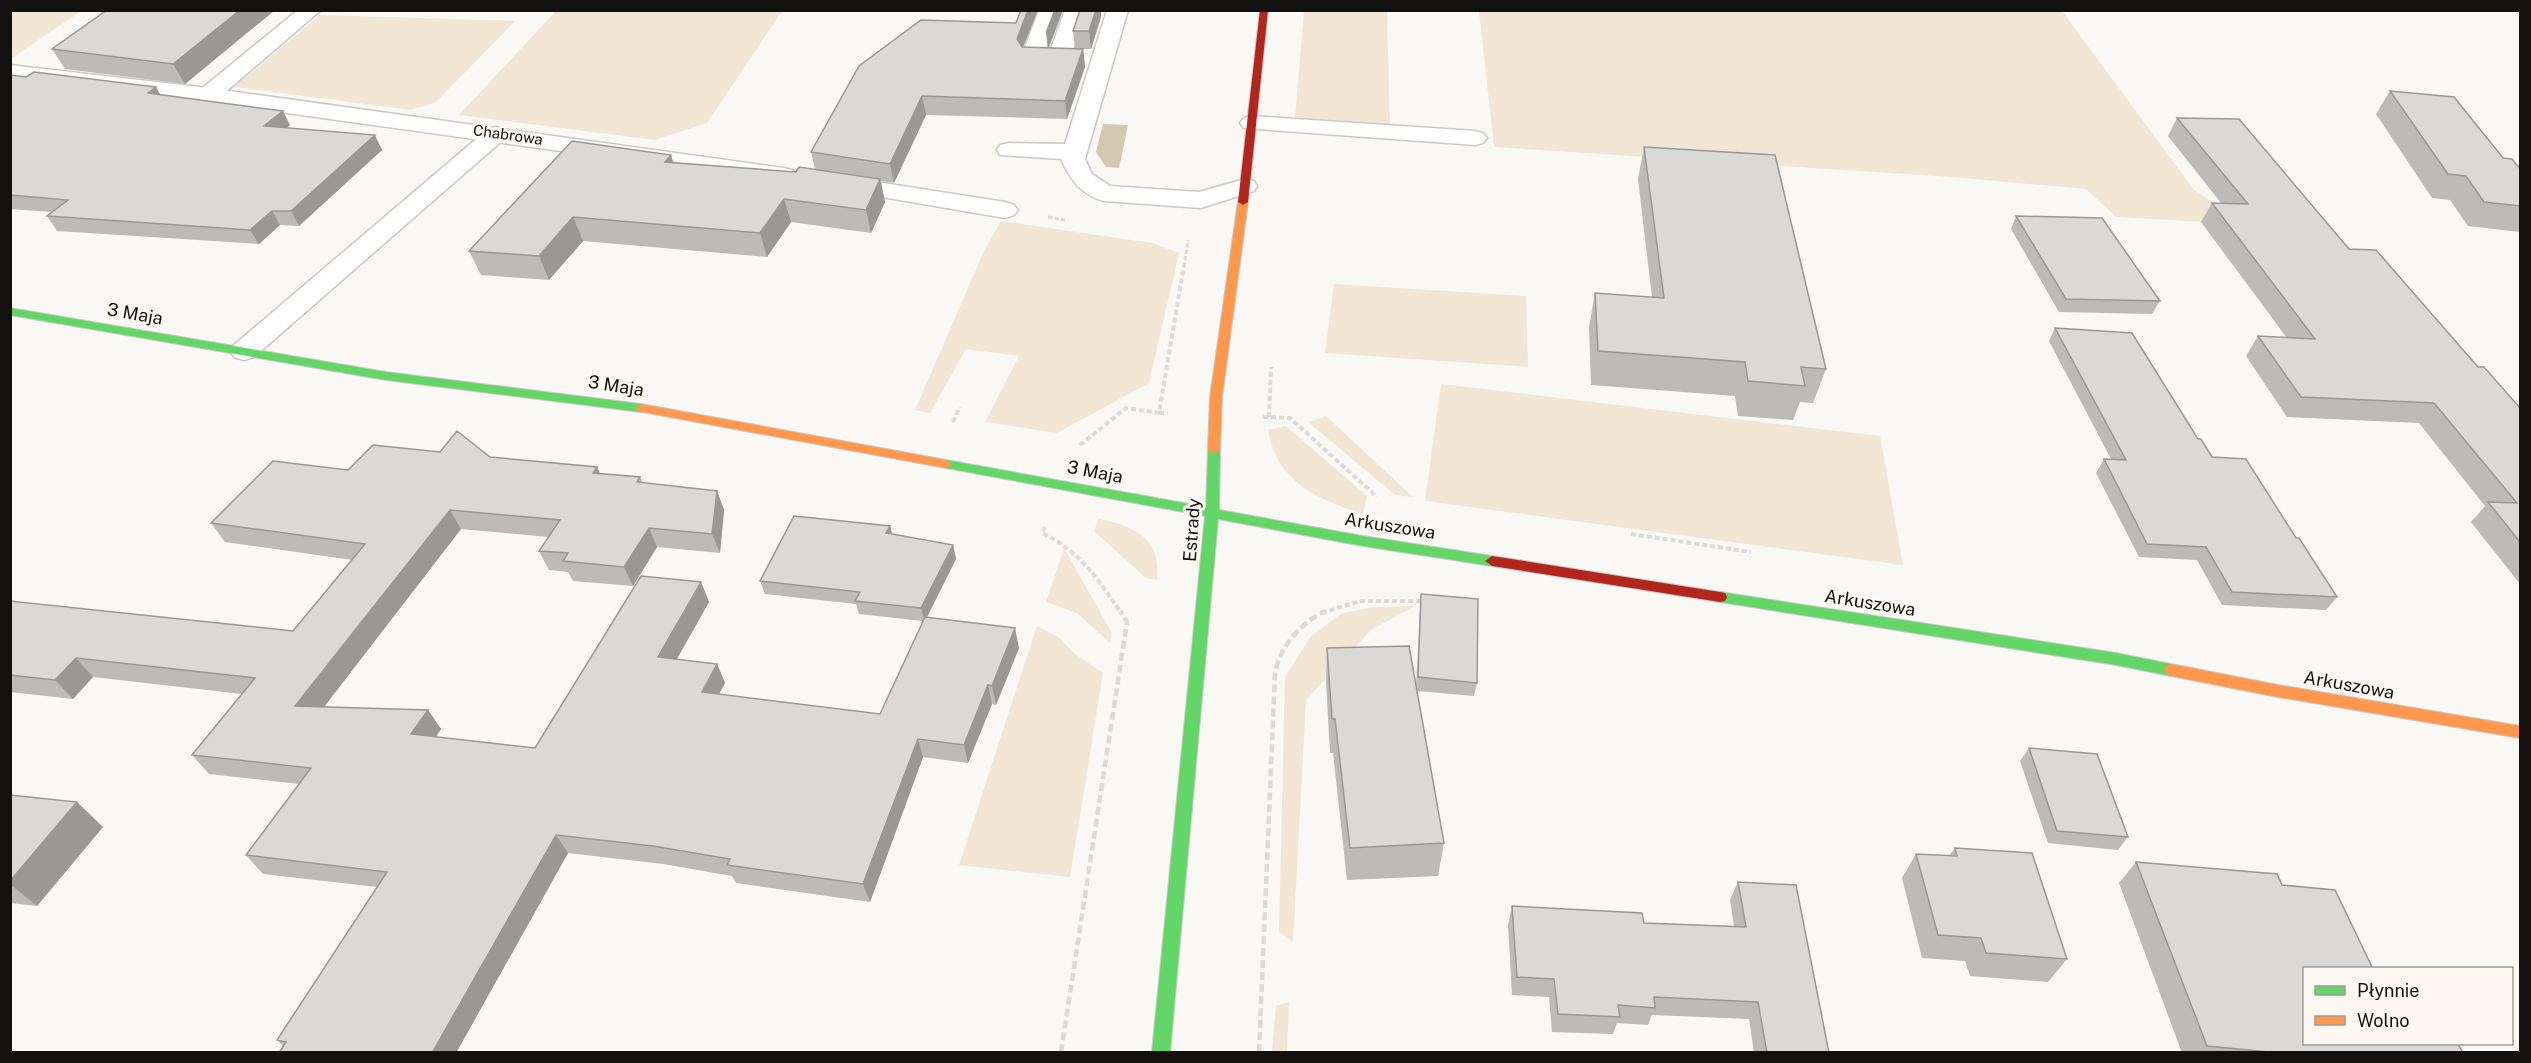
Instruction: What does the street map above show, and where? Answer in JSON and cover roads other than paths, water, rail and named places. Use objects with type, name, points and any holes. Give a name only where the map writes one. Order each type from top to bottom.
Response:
[{"type":"main road","name":"Estrady","points":[[1161,1053],[1212,514],[1216,397],[1245,186],[1264,10]]},
{"type":"main road","name":"3 Maja","points":[[10,311],[386,376],[612,402],[1064,484],[1212,514]]},
{"type":"main road","name":"Arkuszowa","points":[[1212,514],[1752,603],[2116,659],[2520,732]]},
{"type":"street","points":[[208,95],[311,10]]},
{"type":"street","points":[[1050,10],[1032,58],[1104,58]]},
{"type":"street","points":[[1059,58],[1076,10]]},
{"type":"street","points":[[1118,10],[1073,159],[1082,178],[1104,193],[1201,200],[1245,186]]},
{"type":"street","name":"Chabrowa","points":[[10,72],[208,95],[496,134],[814,179],[1005,210]]},
{"type":"street","points":[[1252,123],[1475,138]]},
{"type":"street","points":[[243,351],[496,134]]},
{"type":"street","points":[[1009,150],[1075,152]]}]
